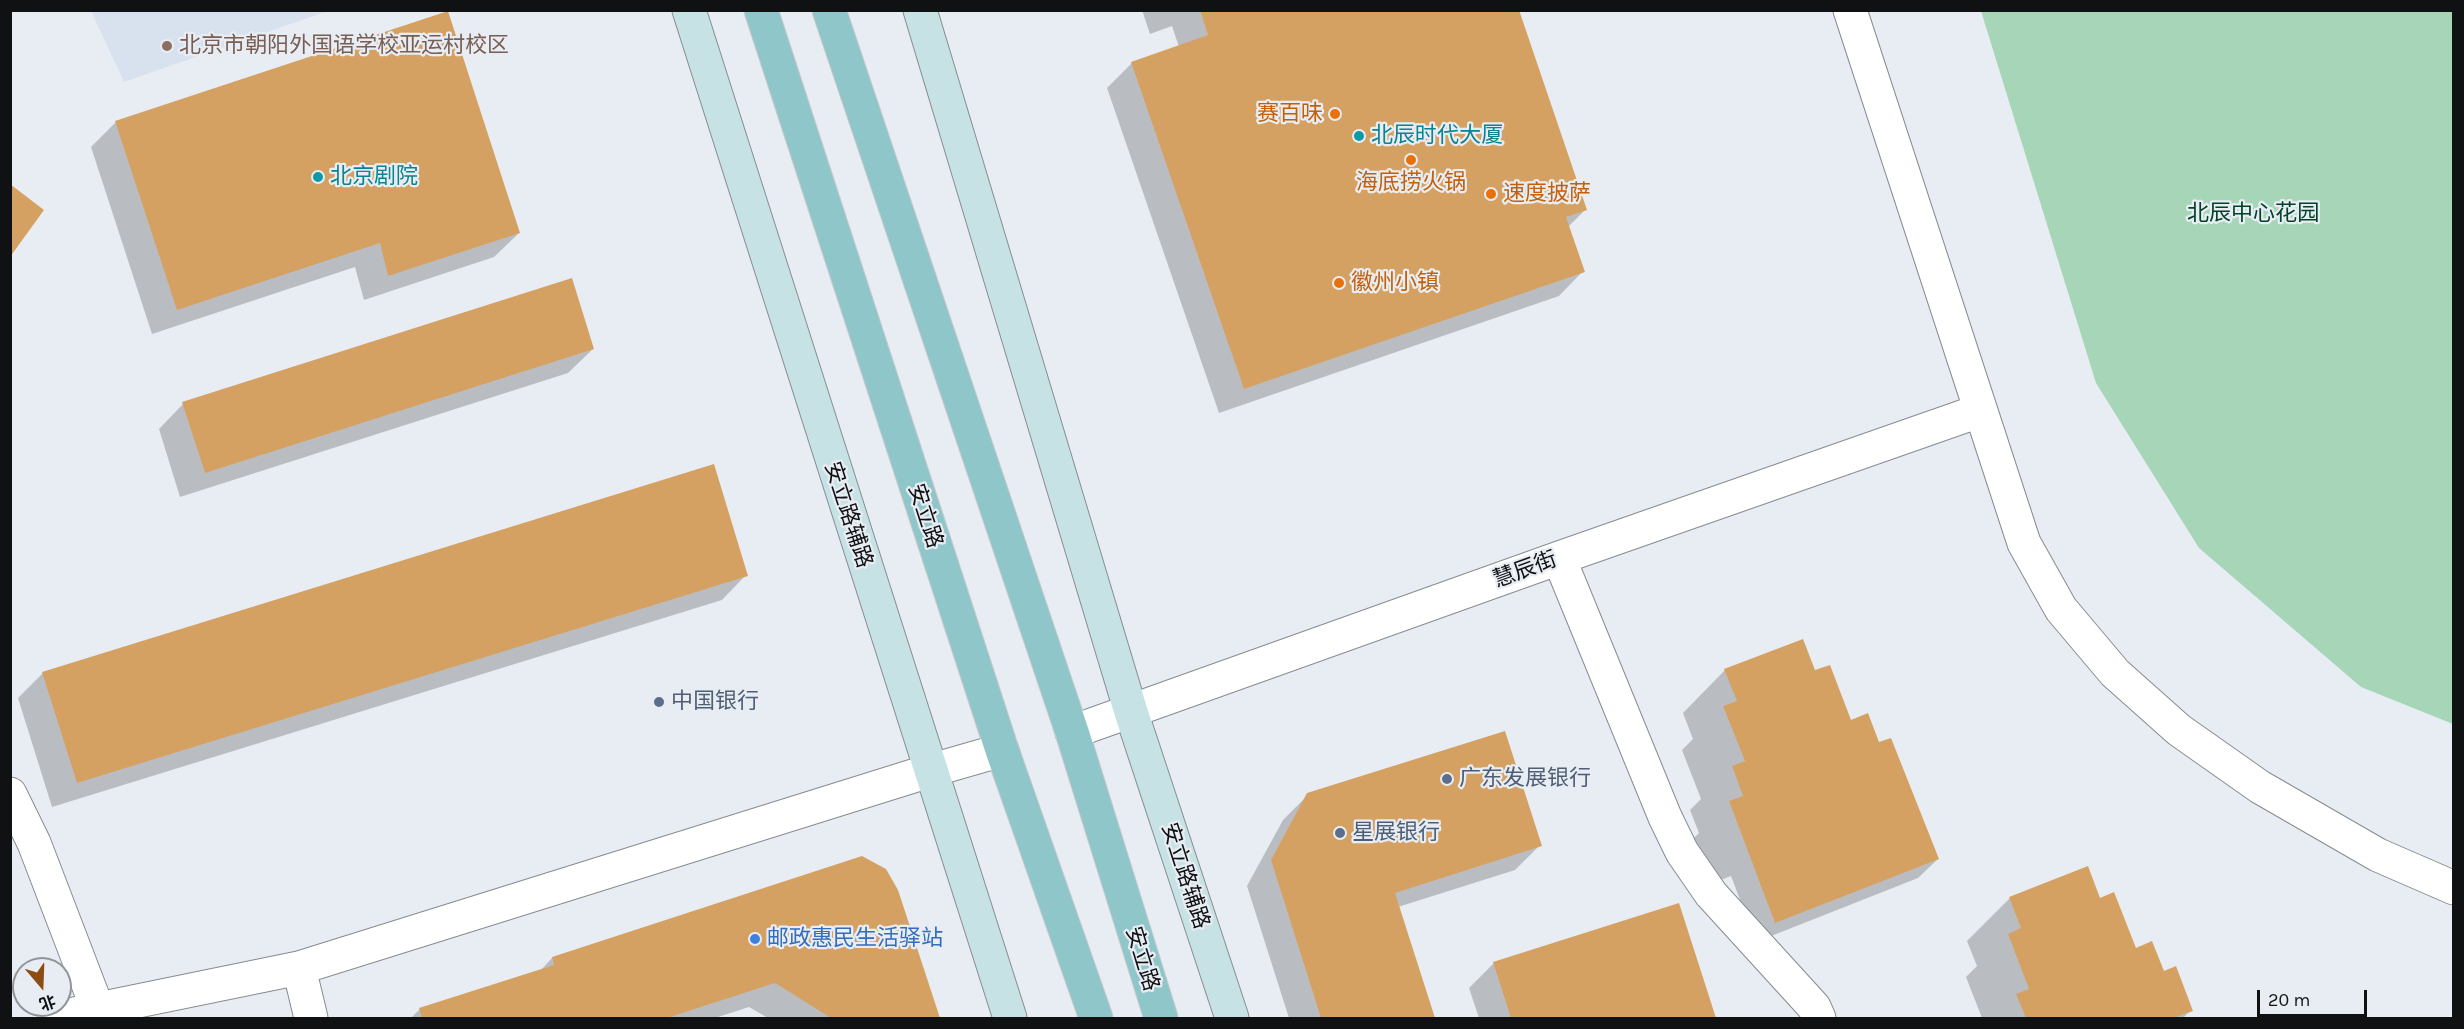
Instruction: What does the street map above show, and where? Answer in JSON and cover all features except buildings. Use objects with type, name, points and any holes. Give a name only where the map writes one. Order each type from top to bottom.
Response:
[{"type":"main road","name":"安立路","points":[[761,10],[1002,750],[1096,1018]]},
{"type":"main road","name":"安立路","points":[[829,10],[1072,732],[1161,1018]]},
{"type":"street","name":"安立路辅路","points":[[689,10],[929,771],[1010,1018]]},
{"type":"street","name":"安立路辅路","points":[[920,10],[1131,712],[1232,1018]]},
{"type":"street","points":[[1850,10],[1979,411],[2024,543],[2061,609],[2115,673],[2179,730],[2260,787],[2378,855],[2454,888]]},
{"type":"street","name":"慧辰街","points":[[1072,732],[1558,558],[1979,411]]},
{"type":"street","points":[[1558,558],[1665,817],[1682,852],[1711,894],[1815,1006],[1819,1018]]},
{"type":"street","points":[[55,1018],[300,968],[1002,750]]},
{"type":"street","points":[[10,794],[34,843],[98,1010]]},
{"type":"street","points":[[300,968],[311,1018]]},
{"type":"shaded area","name":"北京市朝阳外国语学校亚运村校区","points":[[91,11],[328,11],[124,82]]},
{"type":"green space","name":"北辰中心花园","points":[[1981,11],[2453,11],[2453,724],[2361,687],[2199,548],[2096,383]]},
{"type":"place","name":"北京市朝阳外国语学校亚运村校区","points":[[167,46]]},
{"type":"place","name":"赛百味","points":[[1335,114]]},
{"type":"place","name":"北辰时代大厦","points":[[1359,136]]},
{"type":"place","name":"海底捞火锅","points":[[1411,160]]},
{"type":"place","name":"北京剧院","points":[[318,177]]},
{"type":"place","name":"速度披萨","points":[[1491,194]]},
{"type":"place","name":"徽州小镇","points":[[1339,283]]},
{"type":"place","name":"中国银行","points":[[659,702]]},
{"type":"place","name":"广东发展银行","points":[[1447,779]]},
{"type":"place","name":"星展银行","points":[[1340,833]]},
{"type":"place","name":"邮政惠民生活驿站","points":[[755,939]]}]
